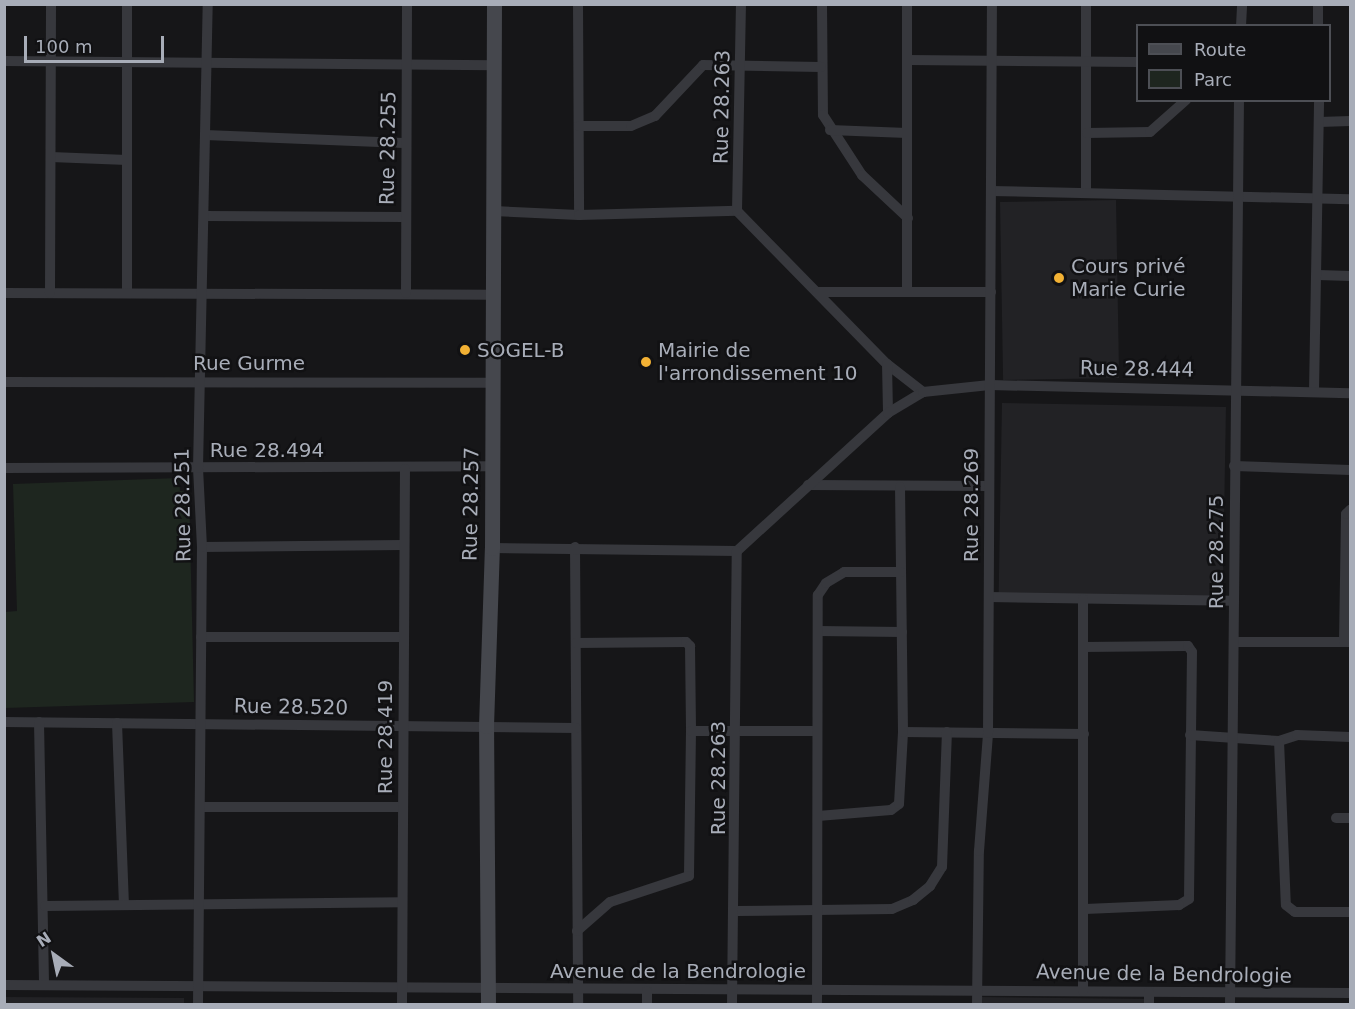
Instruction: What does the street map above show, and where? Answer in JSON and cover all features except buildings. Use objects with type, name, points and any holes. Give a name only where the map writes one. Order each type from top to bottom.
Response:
[{"type":"street","points":[[50,293],[51,4]]},
{"type":"street","points":[[127,292],[128,4]]},
{"type":"street","name":"Rue 28.251","points":[[198,1005],[202,547],[198,468],[204,295],[208,4]]},
{"type":"street","name":"Rue 28.255","points":[[406,4],[407,65],[404,143],[406,293]]},
{"type":"street","name":"Rue 28.257","points":[[488,1005],[486,726],[493,466],[494,4]]},
{"type":"street","points":[[578,4],[579,215]]},
{"type":"street","name":"Rue 28.263","points":[[737,211],[741,4]]},
{"type":"street","points":[[822,4],[821,68],[824,115],[830,130],[862,175],[908,218]]},
{"type":"street","points":[[907,4],[907,290]]},
{"type":"street","name":"Rue 28.269","points":[[977,1005],[979,851],[988,733],[992,4]]},
{"type":"street","points":[[1086,4],[1086,191]]},
{"type":"street","points":[[1241,24],[1242,4]]},
{"type":"street","points":[[1318,4],[1318,24]]},
{"type":"street","points":[[907,60],[992,58],[1136,62]]},
{"type":"street","points":[[4,62],[495,65]]},
{"type":"street","points":[[579,126],[631,126],[655,116],[703,65],[741,64],[821,68]]},
{"type":"street","points":[[1087,133],[1150,132],[1184,102]]},
{"type":"street","name":"Rue 28.275","points":[[1229,999],[1239,102]]},
{"type":"street","points":[[1314,391],[1318,275],[1319,102]]},
{"type":"street","points":[[1319,122],[1350,122]]},
{"type":"street","points":[[830,130],[907,133]]},
{"type":"street","points":[[205,135],[404,143]]},
{"type":"street","points":[[51,157],[127,160]]},
{"type":"street","points":[[991,190],[1238,195],[1350,200]]},
{"type":"street","points":[[492,548],[575,547],[737,551],[888,413],[923,392],[887,364],[737,211],[579,215],[494,212]]},
{"type":"street","points":[[204,216],[405,217]]},
{"type":"street","points":[[1318,275],[1350,276]]},
{"type":"street","points":[[817,292],[907,290],[991,292]]},
{"type":"street","points":[[4,293],[494,295]]},
{"type":"street","points":[[887,364],[888,413]]},
{"type":"street","name":"Rue Gurme","points":[[4,382],[493,383]]},
{"type":"street","name":"Rue 28.444","points":[[923,392],[990,385],[1350,393]]},
{"type":"street","name":"Rue 28.494","points":[[4,468],[405,469],[493,466]]},
{"type":"street","points":[[1234,466],[1350,470]]},
{"type":"street","name":"Rue 28.419","points":[[402,1005],[405,469]]},
{"type":"street","points":[[808,485],[989,486]]},
{"type":"street","points":[[818,816],[897,808],[903,732],[900,486]]},
{"type":"street","points":[[1234,642],[1347,642],[1346,514],[1350,510]]},
{"type":"street","points":[[202,547],[403,545]]},
{"type":"street","points":[[575,547],[578,1005]]},
{"type":"street","name":"Rue 28.263","points":[[732,1005],[736,911],[737,551]]},
{"type":"street","points":[[817,1005],[820,910],[817,731],[818,595],[826,584],[844,572],[901,572]]},
{"type":"street","points":[[989,597],[1232,601]]},
{"type":"street","points":[[1083,599],[1085,909],[1083,991]]},
{"type":"street","points":[[818,632],[902,632]]},
{"type":"street","points":[[201,637],[403,637]]},
{"type":"street","points":[[576,643],[686,642],[690,646],[691,731],[689,876],[640,889],[609,902],[578,931]]},
{"type":"street","points":[[1083,647],[1188,646],[1192,652],[1186,904],[1085,909]]},
{"type":"street","name":"Rue 28.520","points":[[4,722],[576,728]]},
{"type":"street","points":[[39,722],[45,906],[44,986]]},
{"type":"street","points":[[117,723],[124,905]]},
{"type":"street","points":[[691,731],[817,731]]},
{"type":"street","points":[[903,732],[1084,734]]},
{"type":"street","points":[[736,911],[892,909],[913,900],[930,886],[942,867],[947,732]]},
{"type":"street","points":[[1190,735],[1233,740],[1279,741],[1298,735],[1350,737]]},
{"type":"street","points":[[1279,741],[1286,905],[1295,912],[1350,912]]},
{"type":"street","points":[[200,807],[403,807]]},
{"type":"street","points":[[1336,818],[1350,818]]},
{"type":"street","points":[[45,906],[402,902]]},
{"type":"street","name":"Avenue de la Bendrologie","points":[[4,985],[402,986],[732,992],[1083,991],[1149,992],[1229,999],[1350,993]]},
{"type":"street","points":[[647,991],[647,1005]]},
{"type":"street","points":[[1149,992],[1149,1005]]},
{"type":"shaded area","name":"Cours privé Marie Curie","points":[[1116,200],[1119,378],[1003,380],[1000,202]]},
{"type":"shaded area","points":[[1002,403],[1226,407],[1223,598],[999,594]]},
{"type":"shaded area","points":[[5,997],[184,998],[184,1004],[5,1004]]},
{"type":"shaded area","points":[[980,997],[1147,999],[1147,1004],[980,1004]]},
{"type":"green space","points":[[179,478],[180,491],[189,491],[194,702],[5,708],[5,612],[17,611],[13,484]]},
{"type":"place","name":"Cours privé Marie Curie","points":[[1059,278]]},
{"type":"place","name":"SOGEL-B","points":[[465,350]]},
{"type":"place","name":"Mairie de l'arrondissement 10","points":[[646,362]]}]
